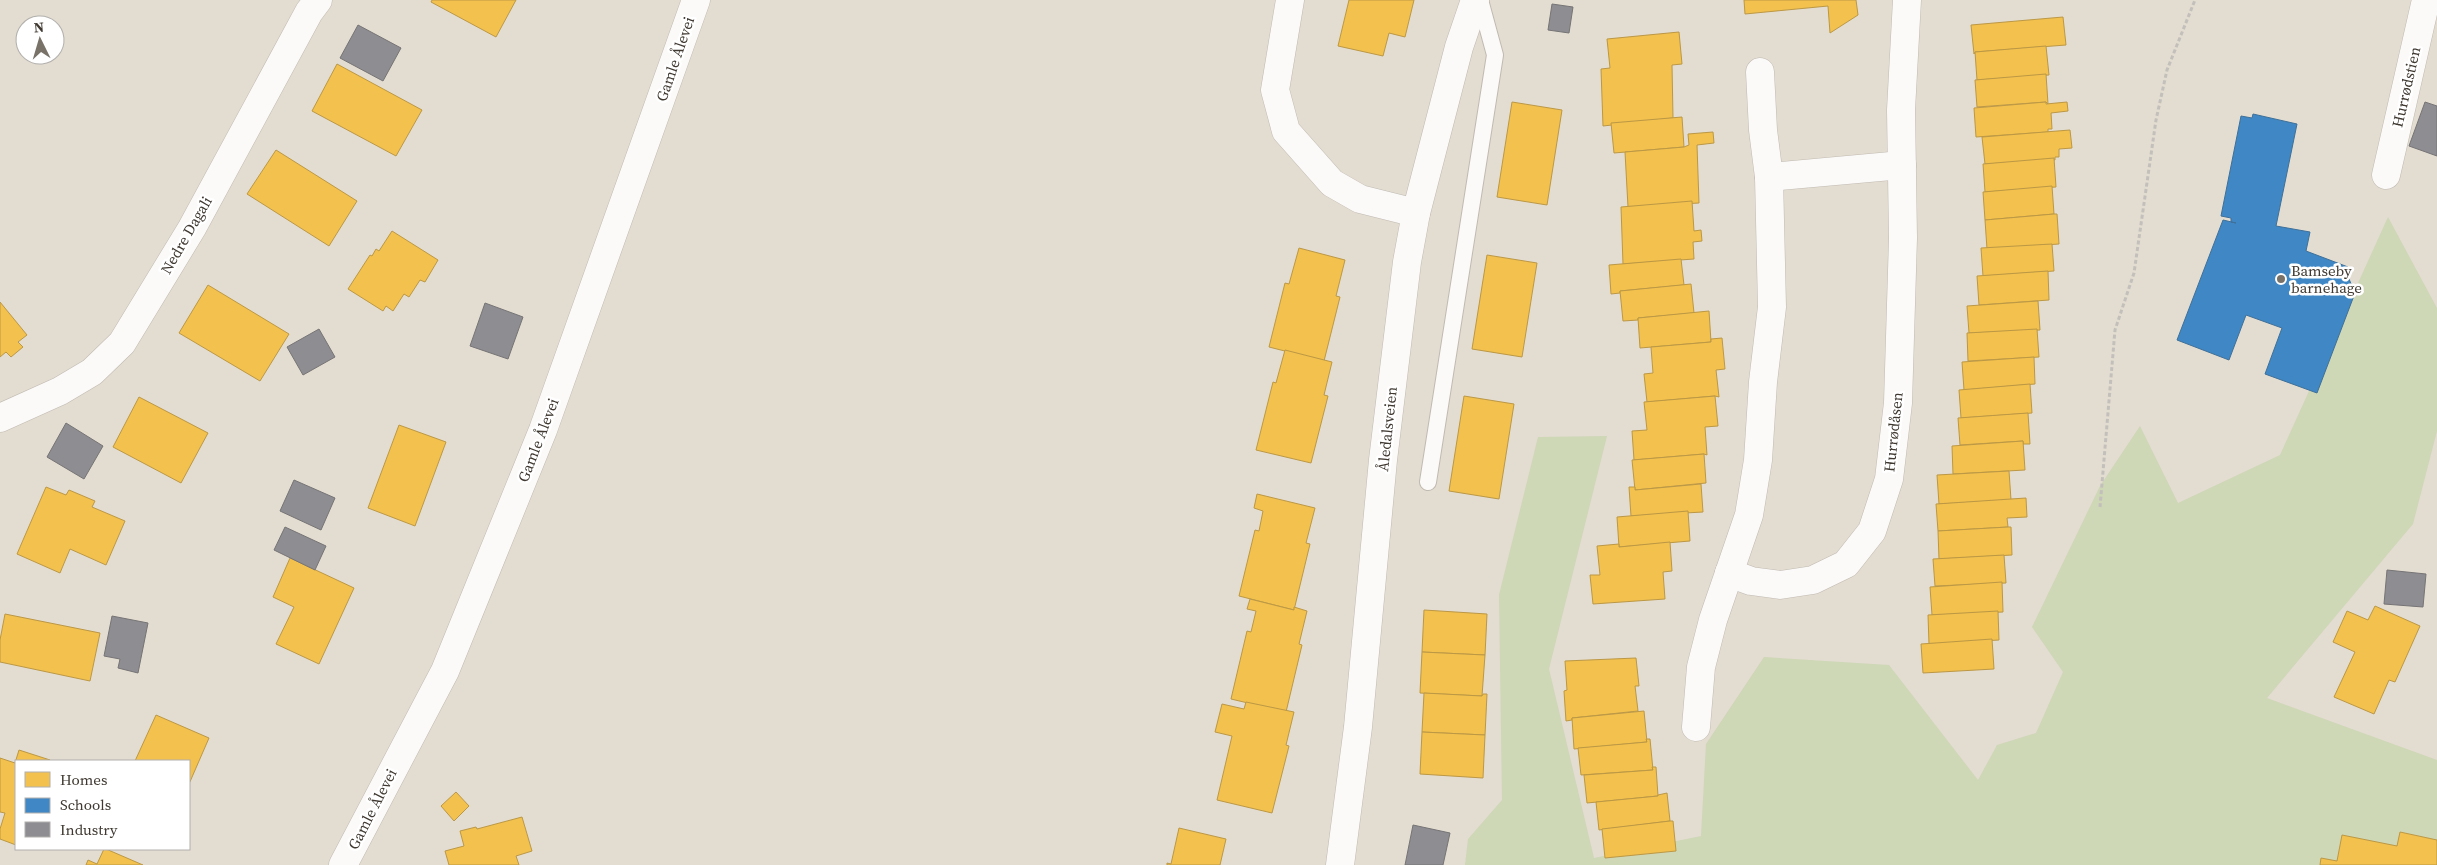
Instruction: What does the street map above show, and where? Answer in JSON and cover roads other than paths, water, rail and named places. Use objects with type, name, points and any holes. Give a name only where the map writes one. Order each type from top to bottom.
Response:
[{"type":"street","name":"Nedre Dagali","points":[[0,418],[60,390],[92,372],[122,343],[192,228],[309,12],[318,0]]},
{"type":"street","name":"Gamle Ålevei","points":[[343,865],[445,671],[543,430],[696,0]]},
{"type":"street","points":[[1290,0],[1274,90],[1286,131],[1332,183],[1360,199],[1416,213]]},
{"type":"street","name":"Åledalsveien","points":[[1340,865],[1358,727],[1384,450],[1407,262],[1416,213],[1459,47],[1475,0]]},
{"type":"street","name":"Hurrødåsen","points":[[1728,573],[1780,586],[1813,580],[1846,564],[1872,531],[1889,479],[1898,403],[1903,238],[1903,46],[1907,0]]},
{"type":"street","name":"Hurrødstien","points":[[2386,175],[2426,0]]},
{"type":"street","points":[[1696,727],[1701,667],[1728,573],[1749,515],[1758,460],[1763,382],[1772,307],[1769,177],[1763,130],[1760,72]]},
{"type":"street","points":[[1769,177],[1902,165]]},
{"type":"lane","points":[[1428,482],[1495,55],[1480,0]]},
{"type":"place","name":"Bamseby barnehage","points":[[2281,279]]}]
